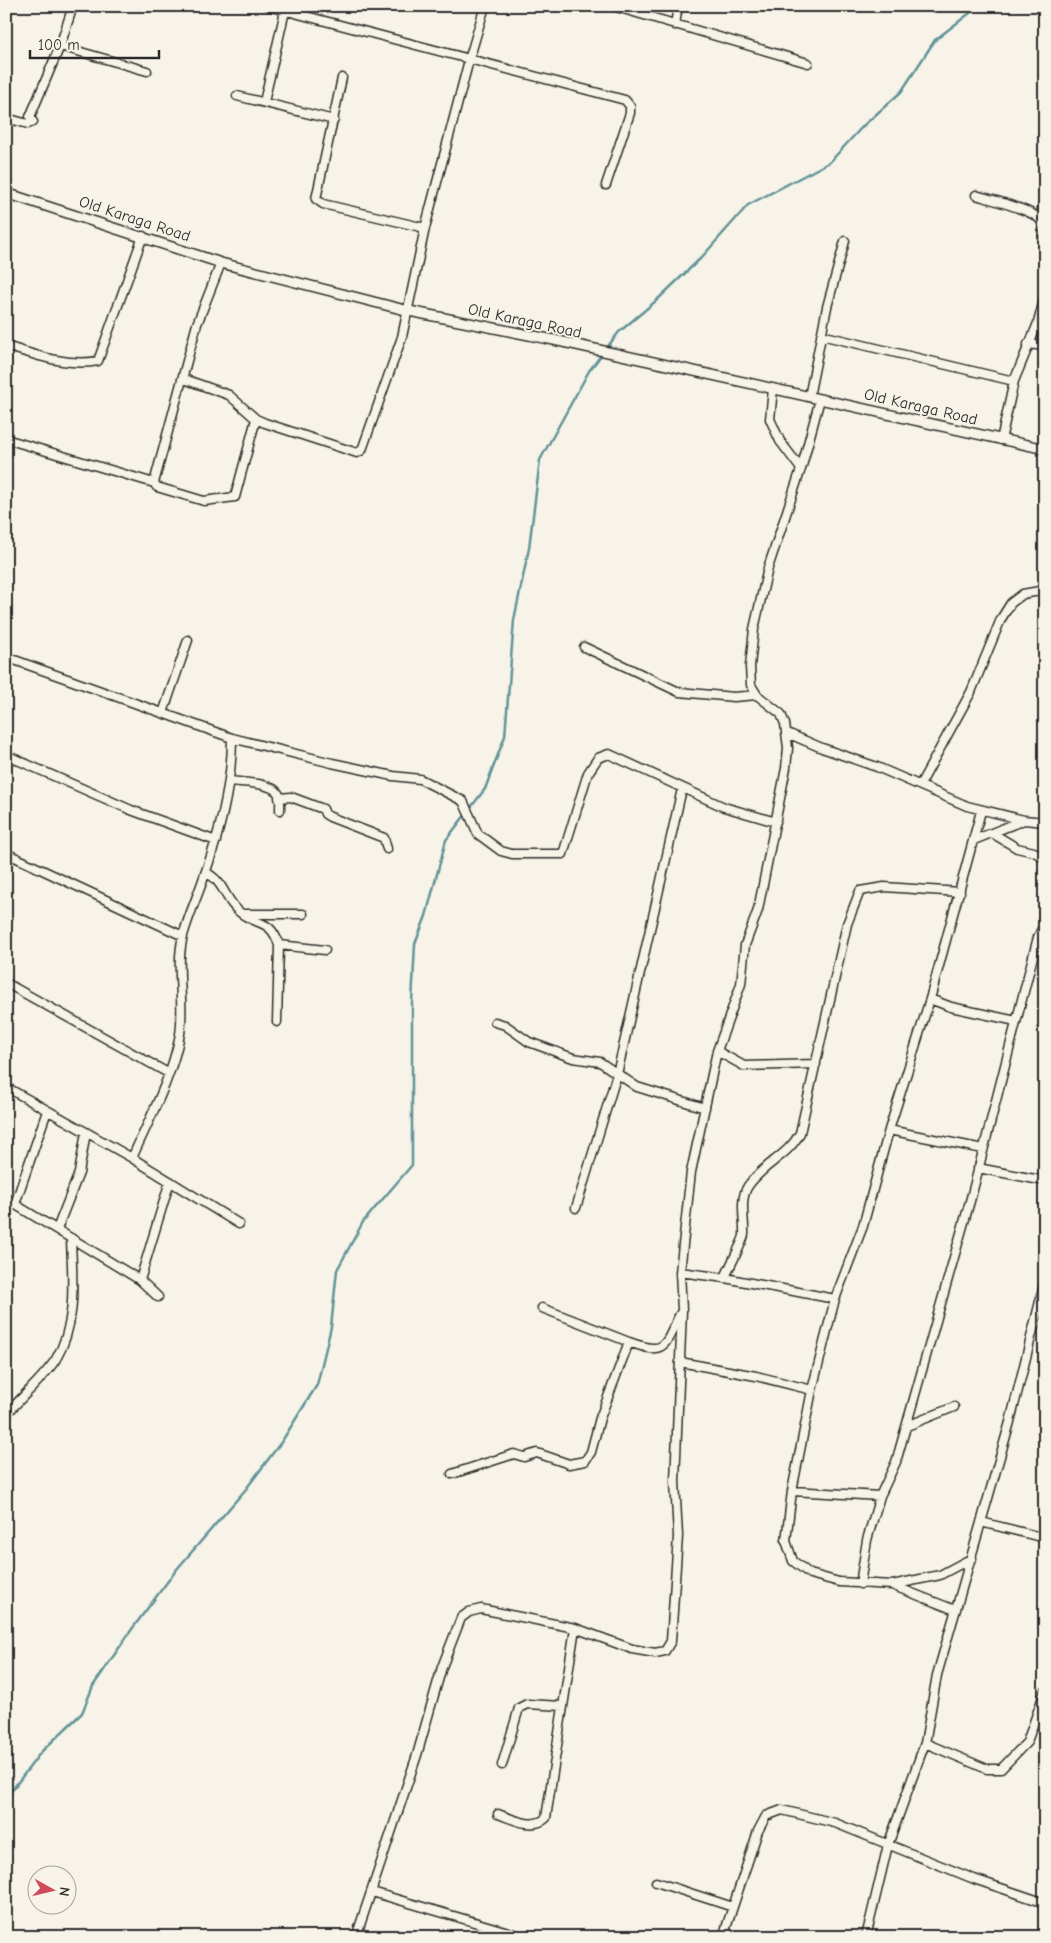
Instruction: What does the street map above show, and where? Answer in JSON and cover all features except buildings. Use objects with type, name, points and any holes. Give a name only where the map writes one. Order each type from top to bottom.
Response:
[{"type":"street","points":[[6,118],[28,124],[33,122],[30,117],[60,46],[73,6]]},
{"type":"street","points":[[268,6],[625,100],[630,106],[630,113],[606,185]]},
{"type":"street","points":[[184,379],[229,395],[256,419],[281,430],[351,452],[357,453],[362,450],[393,366],[408,311],[425,228],[485,6]]},
{"type":"street","points":[[613,6],[808,64]]},
{"type":"street","points":[[674,25],[678,6]]},
{"type":"street","points":[[264,102],[285,11]]},
{"type":"street","points":[[60,46],[147,71]]},
{"type":"street","points":[[342,78],[316,198],[323,204],[425,228]]},
{"type":"street","points":[[236,96],[334,120]]},
{"type":"street","name":"Old Karaga Road","points":[[6,194],[221,262],[408,311],[596,350],[1045,449]]},
{"type":"street","points":[[976,195],[1040,218]]},
{"type":"street","points":[[1045,196],[1040,218],[1043,226],[1045,255]]},
{"type":"street","points":[[6,346],[66,361],[89,363],[98,361],[143,236]]},
{"type":"street","points":[[809,397],[826,307],[845,241]]},
{"type":"street","points":[[154,483],[184,379],[197,324],[221,262]]},
{"type":"street","points":[[1001,440],[1014,381],[1038,323],[1045,296]]},
{"type":"street","points":[[821,335],[1014,381]]},
{"type":"street","points":[[1028,344],[1045,346]]},
{"type":"street","points":[[773,389],[770,419],[780,441],[801,469]]},
{"type":"street","points":[[356,1937],[417,1755],[442,1667],[461,1618],[469,1612],[481,1609],[575,1628],[632,1649],[655,1653],[665,1651],[671,1642],[678,1536],[675,1481],[682,1310],[680,1272],[691,1172],[717,1051],[740,984],[745,945],[758,910],[786,768],[787,733],[781,714],[757,695],[752,685],[750,666],[754,629],[768,568],[801,469],[820,399]]},
{"type":"street","points":[[6,439],[154,483],[157,487],[204,502],[236,497],[256,419]]},
{"type":"street","points":[[920,785],[971,692],[1011,603],[1023,594],[1045,590]]},
{"type":"street","points":[[163,713],[188,640]]},
{"type":"street","points":[[584,648],[679,692],[734,697],[757,695]]},
{"type":"street","points":[[6,658],[232,738],[332,763],[420,779],[463,801],[478,834],[500,851],[512,854],[563,854],[588,773],[598,758],[609,754],[724,807],[776,822]]},
{"type":"street","points":[[787,733],[920,785],[980,811],[1024,820],[1045,822]]},
{"type":"street","points":[[132,1158],[168,1073],[180,1033],[180,957],[183,936],[216,841],[230,781],[232,738]]},
{"type":"street","points":[[6,756],[131,810],[216,841]]},
{"type":"street","points":[[230,781],[266,787],[275,791],[279,798],[280,810]]},
{"type":"street","points":[[576,1208],[617,1074],[682,789]]},
{"type":"street","points":[[279,798],[291,797],[323,809],[325,814],[330,817],[384,838],[387,849]]},
{"type":"street","points":[[972,1558],[940,1575],[892,1586],[839,1582],[810,1574],[793,1561],[786,1540],[792,1490],[812,1390],[835,1299],[863,1226],[889,1130],[930,999],[974,840],[980,811]]},
{"type":"street","points":[[974,840],[1024,820]]},
{"type":"street","points":[[992,833],[1017,848],[1034,852],[1045,858]]},
{"type":"street","points":[[6,853],[183,936]]},
{"type":"street","points":[[206,872],[218,882],[233,906],[241,914],[267,924],[275,934],[279,945],[277,1022]]},
{"type":"street","points":[[725,1278],[744,1238],[743,1200],[747,1187],[795,1142],[800,1133],[847,924],[860,891],[884,887],[960,892]]},
{"type":"street","points":[[241,914],[303,914]]},
{"type":"street","points":[[860,1584],[867,1540],[880,1496],[896,1462],[907,1426],[978,1168],[1038,937],[1045,923]]},
{"type":"street","points":[[279,945],[325,950]]},
{"type":"street","points":[[6,983],[168,1073]]},
{"type":"street","points":[[930,999],[951,1007],[1016,1021]]},
{"type":"street","points":[[496,1022],[529,1042],[573,1058],[600,1062],[637,1087],[705,1108]]},
{"type":"street","points":[[717,1051],[744,1066],[816,1064]]},
{"type":"street","points":[[6,1087],[132,1158],[239,1224]]},
{"type":"street","points":[[15,1204],[47,1111]]},
{"type":"street","points":[[889,1130],[983,1149]]},
{"type":"street","points":[[57,1229],[79,1174],[86,1132]]},
{"type":"street","points":[[978,1168],[1045,1181]]},
{"type":"street","points":[[140,1280],[170,1181]]},
{"type":"street","points":[[6,1199],[140,1280],[158,1296]]},
{"type":"street","points":[[6,1414],[55,1360],[66,1335],[72,1313],[71,1238]]},
{"type":"street","points":[[680,1272],[725,1278],[835,1299]]},
{"type":"street","points":[[866,1937],[888,1845],[925,1743],[937,1675],[1017,1398],[1045,1281]]},
{"type":"street","points":[[542,1308],[648,1349],[660,1348],[666,1343],[682,1310]]},
{"type":"street","points":[[452,1474],[514,1454],[524,1457],[537,1453],[569,1464],[585,1461],[592,1452],[600,1418],[629,1342]]},
{"type":"street","points":[[680,1362],[756,1376],[812,1390]]},
{"type":"street","points":[[907,1426],[954,1406]]},
{"type":"street","points":[[792,1490],[880,1496]]},
{"type":"street","points":[[981,1522],[1045,1538]]},
{"type":"street","points":[[892,1586],[955,1610]]},
{"type":"street","points":[[498,1814],[533,1824],[540,1824],[546,1818],[575,1628]]},
{"type":"street","points":[[925,1743],[987,1769],[1001,1769],[1027,1742],[1045,1691]]},
{"type":"street","points":[[502,1766],[519,1708],[527,1704],[562,1706]]},
{"type":"street","points":[[723,1937],[758,1830],[766,1816],[776,1810],[835,1823],[974,1879],[1045,1903]]},
{"type":"street","points":[[656,1882],[733,1907]]},
{"type":"street","points":[[372,1892],[525,1937]]},
{"type":"waterway","points":[[605,350],[619,332],[657,300],[702,257],[748,205],[830,162],[863,126],[901,92],[935,40],[979,6]]},
{"type":"waterway","points":[[6,1798],[41,1752],[82,1713],[93,1686],[132,1629],[177,1569],[246,1489],[282,1441],[317,1385],[331,1327],[337,1270],[363,1222],[412,1165],[412,1002],[415,944],[426,916],[446,840],[485,789],[505,736],[514,620],[529,548],[540,460],[589,371],[602,354]]}]
